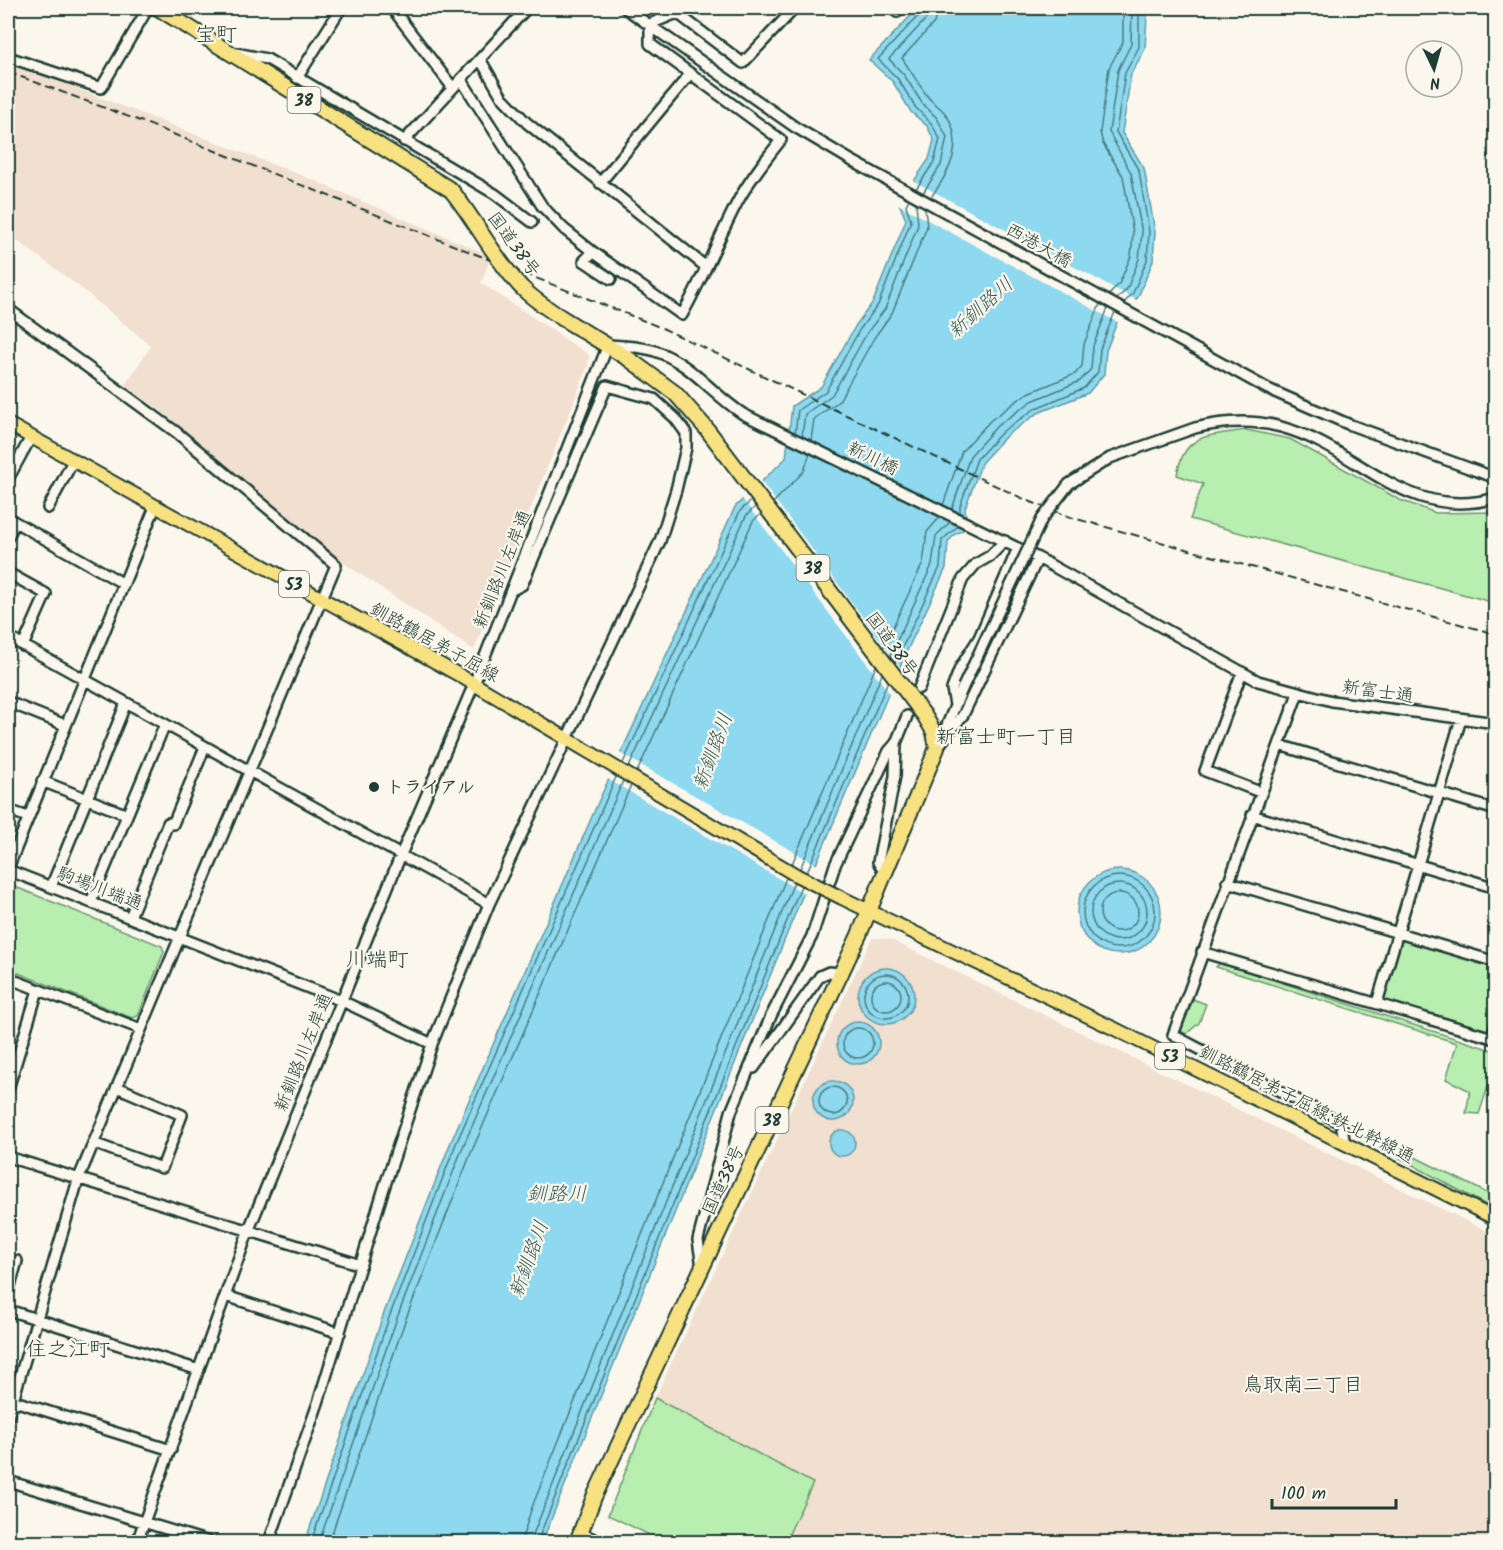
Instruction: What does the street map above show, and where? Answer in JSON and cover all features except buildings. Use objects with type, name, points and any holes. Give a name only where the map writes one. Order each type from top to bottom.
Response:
[{"type":"highway","name":"国道38号","points":[[158,8],[451,190],[473,217],[506,269],[522,288],[562,318],[608,345],[675,393],[714,439],[914,694],[934,732],[937,748],[870,912],[594,1497],[579,1538]]},
{"type":"main road","name":"釧路鶴居弟子屈線","points":[[8,424],[474,684],[796,875],[842,898]]},
{"type":"main road","name":"釧路鶴居弟子屈線:鉄北幹線通","points":[[842,898],[1117,1030],[1496,1219]]},
{"type":"street","points":[[8,57],[101,88],[148,8]]},
{"type":"street","points":[[297,78],[341,8]]},
{"type":"street","points":[[392,8],[453,88]]},
{"type":"street","points":[[404,141],[527,8]]},
{"type":"street","name":"西港大橋","points":[[625,8],[795,127],[854,162],[1268,389],[1347,424],[1496,478]]},
{"type":"street","points":[[461,79],[542,206],[593,252],[682,315],[700,284],[738,200],[759,167],[781,140],[650,44],[650,24],[677,13],[743,63],[795,8]]},
{"type":"street","points":[[892,8],[897,12],[901,8]]},
{"type":"street","points":[[228,52],[267,59],[495,194],[532,222]]},
{"type":"street","points":[[480,59],[502,97],[515,111],[600,183],[706,267]]},
{"type":"street","points":[[600,183],[690,74]]},
{"type":"street","points":[[593,252],[584,261],[611,279]]},
{"type":"street","points":[[8,309],[176,432],[336,565],[78,1180],[10,1400],[8,1417]]},
{"type":"street","name":"新川橋","points":[[608,345],[652,350],[674,358],[743,414],[1038,558]]},
{"type":"street","name":"新釧路川左岸通","points":[[137,1542],[248,1232],[400,857],[474,684],[608,345]]},
{"type":"street","points":[[270,1542],[292,1483],[432,1044],[489,904],[660,541],[683,463],[686,434],[675,418],[654,399],[607,386],[531,566],[522,585],[512,590]]},
{"type":"street","points":[[937,748],[1042,519],[1069,484],[1110,458],[1195,429],[1244,421],[1265,423],[1283,427],[1322,444],[1395,487],[1421,499],[1456,504],[1496,498]]},
{"type":"street","points":[[8,479],[31,437]]},
{"type":"street","points":[[48,508],[73,461]]},
{"type":"street","points":[[8,869],[154,507]]},
{"type":"street","points":[[8,537],[11,520],[124,584]]},
{"type":"street","points":[[914,694],[963,579],[976,564],[990,556],[1005,541]]},
{"type":"street","points":[[955,705],[952,688],[956,678],[980,638],[1018,548]]},
{"type":"street","points":[[937,748],[963,715],[1038,558]]},
{"type":"street","name":"新富士通","points":[[1038,558],[1258,681],[1332,701],[1496,723]]},
{"type":"street","points":[[8,573],[46,594],[23,646]]},
{"type":"street","points":[[8,637],[400,857],[489,904]]},
{"type":"street","points":[[1242,672],[1205,771],[1260,792]]},
{"type":"street","points":[[1298,693],[1227,882],[1173,1035],[1341,1123],[1345,1144]]},
{"type":"street","points":[[8,702],[65,725]]},
{"type":"street","points":[[51,887],[126,703]]},
{"type":"street","points":[[702,1267],[698,1240],[731,1112],[771,1016],[812,936],[835,865],[889,751],[896,743],[907,716]]},
{"type":"street","points":[[1377,1003],[1461,719]]},
{"type":"street","points":[[91,902],[125,814],[165,724]]},
{"type":"street","points":[[885,873],[878,862],[895,776],[896,743]]},
{"type":"street","points":[[1279,745],[1496,810]]},
{"type":"street","points":[[130,917],[168,823],[173,824],[205,747]]},
{"type":"street","points":[[42,781],[125,814]]},
{"type":"street","points":[[8,810],[28,817]]},
{"type":"street","points":[[1252,815],[1496,888]]},
{"type":"street","name":"駒場川端通","points":[[8,869],[342,1001],[432,1044]]},
{"type":"street","points":[[1227,882],[1496,962]]},
{"type":"street","points":[[1202,952],[1493,1039],[1496,1024]]},
{"type":"street","points":[[744,1082],[820,976],[829,972],[841,973]]},
{"type":"street","points":[[8,980],[141,1029]]},
{"type":"street","points":[[8,1089],[38,990]]},
{"type":"street","points":[[8,1052],[18,1055]]},
{"type":"street","points":[[93,1143],[162,1168],[183,1115],[117,1087]]},
{"type":"street","points":[[8,1158],[361,1265]]},
{"type":"street","points":[[8,1293],[17,1261]]},
{"type":"street","points":[[225,1296],[340,1333]]},
{"type":"street","points":[[8,1310],[199,1370]]},
{"type":"street","points":[[10,1400],[171,1450]]},
{"type":"street","points":[[8,1481],[209,1542]]},
{"type":"street","points":[[579,1538],[600,1542]]},
{"type":"shaded area","points":[[8,62],[308,178],[491,256],[481,283],[589,355],[588,366],[474,650],[341,561],[169,417],[125,385],[151,346],[76,284],[8,234]]},
{"type":"shaded area","points":[[872,938],[889,939],[1495,1235],[1495,1542],[785,1542],[813,1483],[655,1398]]},
{"type":"green space","points":[[1246,430],[1290,439],[1400,500],[1436,513],[1495,512],[1495,603],[1190,519],[1203,484],[1177,475],[1180,461],[1186,451],[1192,443],[1201,439]]},
{"type":"green space","points":[[13,886],[162,946],[164,952],[138,1016],[132,1018],[8,969],[8,892]]},
{"type":"green space","points":[[1401,939],[1495,967],[1495,1017],[1491,1031],[1383,999]]},
{"type":"green space","points":[[1220,963],[1495,1051],[1495,1066],[1479,1114],[1466,1113],[1470,1091],[1446,1079],[1457,1043],[1216,967]]},
{"type":"green space","points":[[1193,999],[1206,1004],[1199,1023],[1186,1034],[1181,1031]]},
{"type":"green space","points":[[1409,1154],[1495,1197],[1495,1210],[1400,1158]]},
{"type":"green space","points":[[655,1398],[813,1483],[785,1542],[664,1542],[608,1515]]},
{"type":"water","name":"釧路川","points":[[918,8],[1145,8],[1147,16],[1145,49],[1131,74],[1122,133],[1144,168],[1155,232],[1153,261],[1138,297],[1119,317],[1106,351],[1104,374],[1088,393],[1038,413],[1007,435],[982,462],[965,508],[967,528],[955,534],[948,542],[946,568],[905,655],[799,904],[542,1542],[305,1542],[384,1313],[450,1144],[600,798],[735,507],[786,458],[792,406],[821,387],[856,325],[873,302],[906,220],[899,203],[929,159],[934,140],[927,126],[911,112],[893,82],[869,60]]},
{"type":"water","points":[[1119,870],[1135,873],[1149,882],[1158,896],[1161,912],[1158,928],[1149,942],[1135,951],[1119,954],[1103,951],[1089,942],[1080,928],[1077,912],[1080,896],[1089,882],[1103,873]]},
{"type":"water","points":[[880,968],[892,968],[906,976],[914,990],[912,1007],[906,1016],[892,1024],[880,1024],[863,1012],[858,1002],[858,990],[870,973]]},
{"type":"water","points":[[858,1022],[873,1028],[879,1043],[873,1058],[858,1064],[843,1058],[837,1043],[843,1028]]},
{"type":"water","points":[[833,1081],[841,1082],[847,1087],[852,1093],[852,1109],[847,1115],[841,1120],[833,1121],[825,1120],[819,1115],[814,1109],[813,1101],[814,1093],[819,1087],[825,1082]]},
{"type":"water","points":[[842,1130],[851,1134],[855,1143],[851,1152],[842,1156],[833,1152],[829,1143],[833,1134]]},
{"type":"pier","points":[[912,180],[1138,301],[1119,323],[896,203]]},
{"type":"pier","points":[[760,480],[902,669],[891,695],[741,497]]},
{"type":"pier","points":[[618,752],[819,866],[807,895],[606,778]]},
{"type":"railway","points":[[8,72],[140,121],[662,328],[1026,500],[1073,518],[1496,634]]},
{"type":"place","name":"トライアル","points":[[374,787]]},
{"type":"district","name":"宝町","points":[[216,34]]},
{"type":"district","name":"新富士町一丁目","points":[[1006,736]]},
{"type":"district","name":"川端町","points":[[377,959]]},
{"type":"district","name":"住之江町","points":[[68,1349]]},
{"type":"district","name":"鳥取南二丁目","points":[[1303,1384]]},
{"type":"water label","name":"新釧路川","points":[[980,307]]},
{"type":"water label","name":"新釧路川","points":[[712,751]]},
{"type":"water label","name":"新釧路川","points":[[528,1259]]}]
